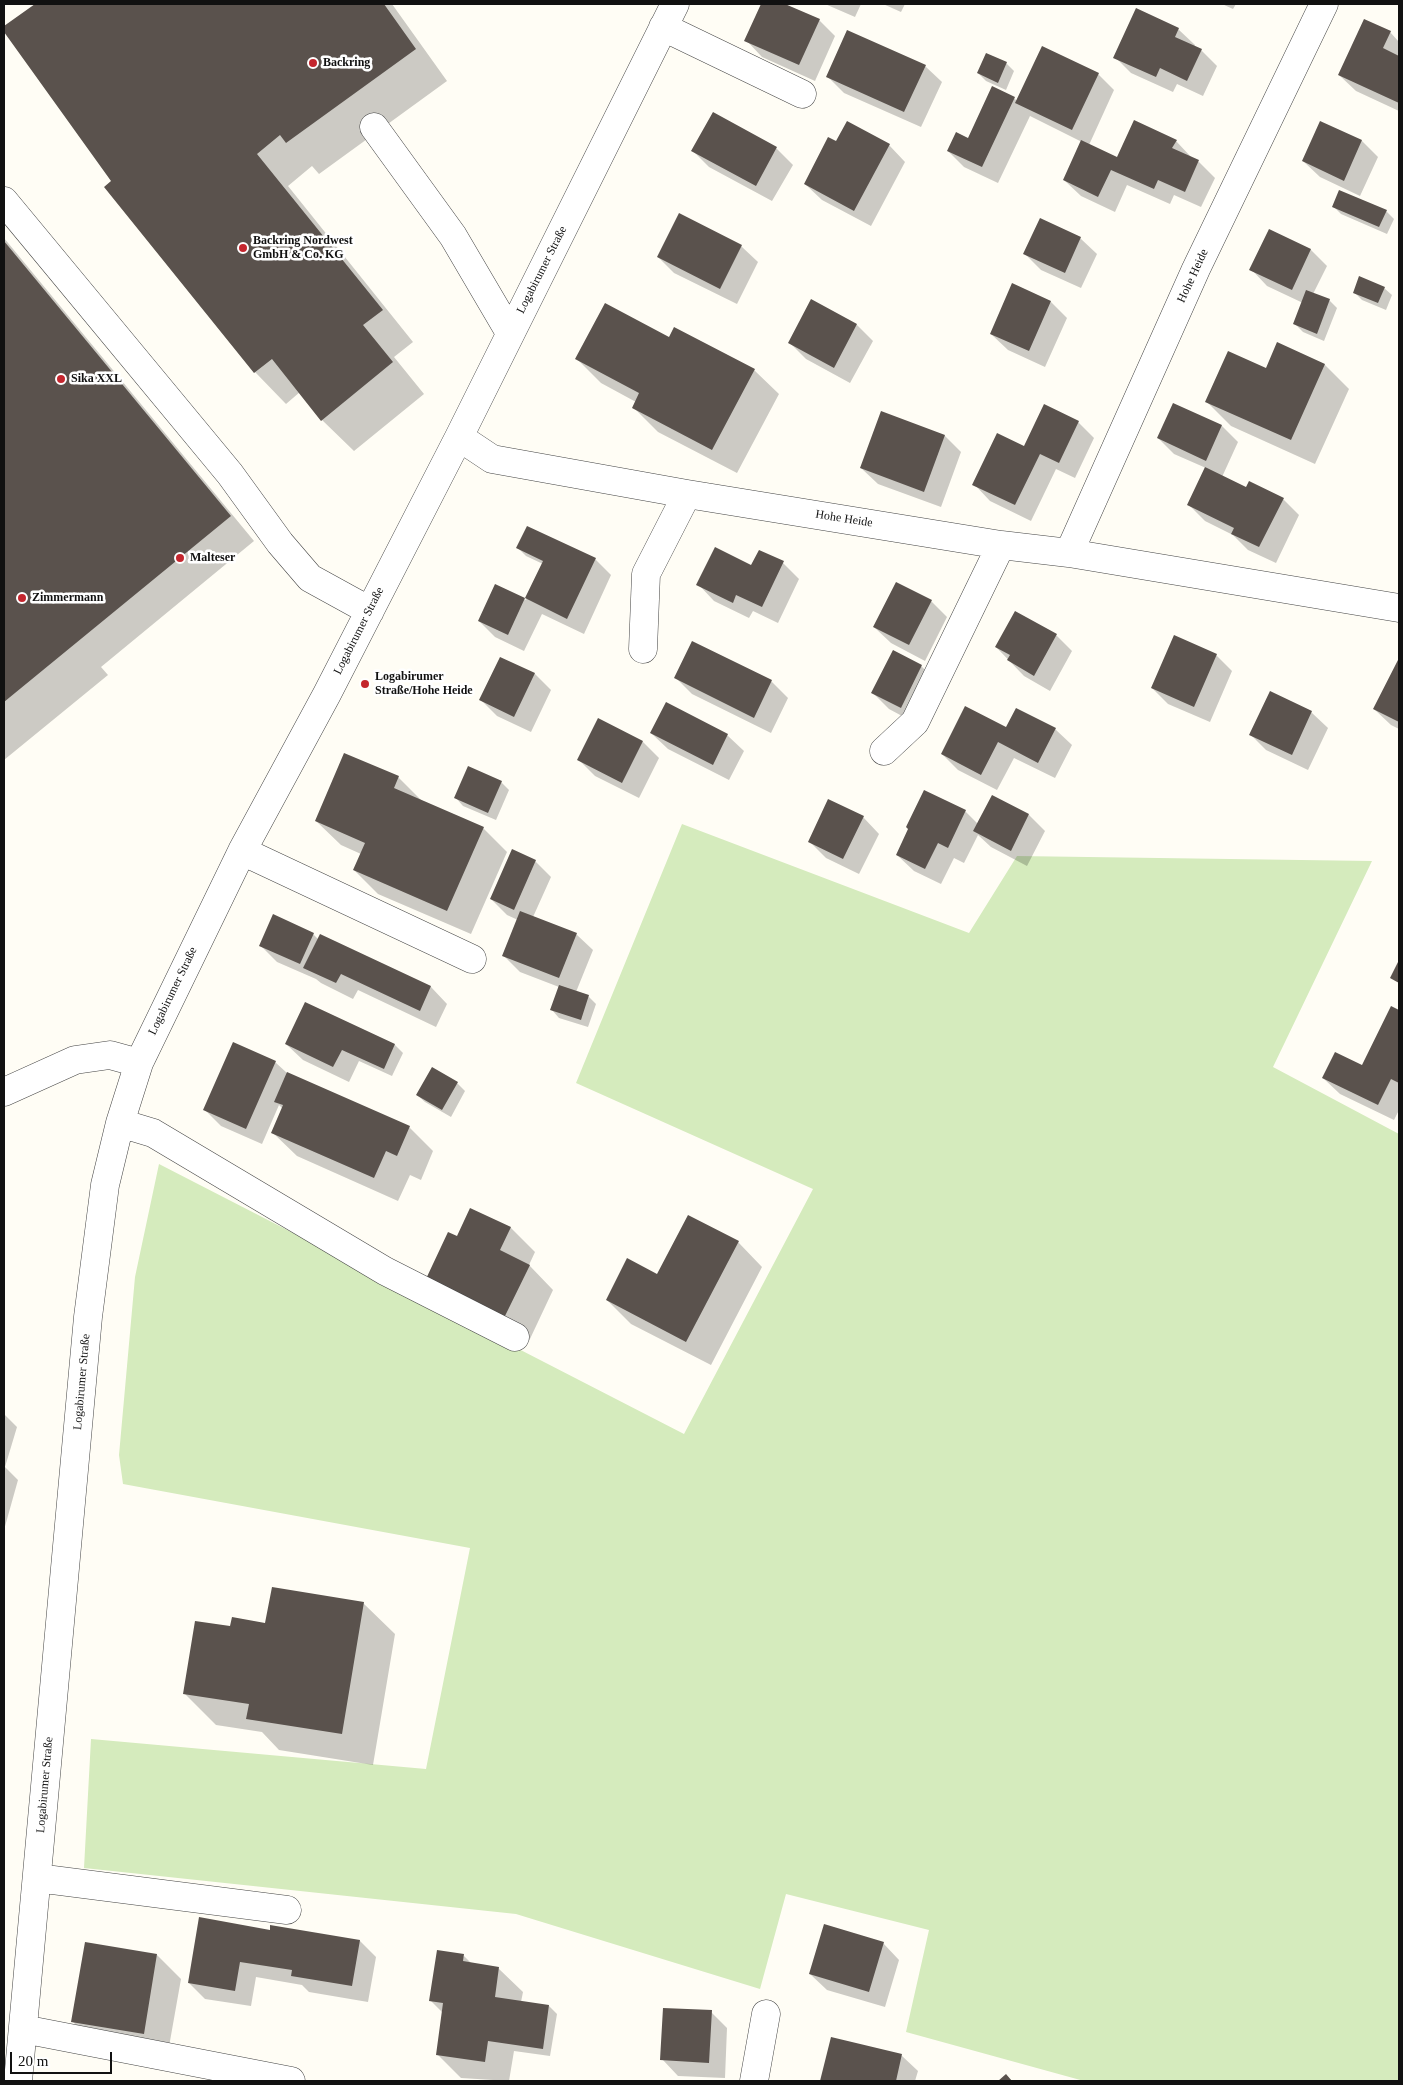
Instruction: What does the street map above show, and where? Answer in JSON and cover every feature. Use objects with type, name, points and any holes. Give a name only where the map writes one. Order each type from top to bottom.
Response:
[{"type":"street","name":"Hohe Heide","points":[[1069,553],[1196,268],[1324,4]]},
{"type":"street","points":[[669,15],[802,94]]},
{"type":"street","name":"Logabirumer Straße","points":[[18,2081],[88,1317],[105,1186],[120,1123],[139,1063],[242,851],[370,611],[459,437],[669,15]]},
{"type":"street","points":[[374,127],[452,236],[510,333]]},
{"type":"street","points":[[4,201],[230,474],[280,542],[310,578],[370,611]]},
{"type":"street","name":"Hohe Heide","points":[[459,437],[492,459],[688,494],[1001,545],[1069,553],[1399,608]]},
{"type":"street","points":[[643,649],[646,574],[688,494]]},
{"type":"street","points":[[884,751],[914,722],[1001,545]]},
{"type":"street","points":[[242,851],[472,959]]},
{"type":"street","points":[[4,1092],[75,1060],[110,1055],[139,1063]]},
{"type":"street","points":[[120,1123],[153,1133],[385,1272],[515,1337]]},
{"type":"street","points":[[37,1878],[287,1910]]},
{"type":"street","points":[[754,2081],[766,2014]]},
{"type":"street","points":[[23,2029],[291,2081]]},
{"type":"green space","points":[[682,824],[969,933],[1017,856],[1372,861],[1273,1067],[1399,1134],[1399,2081],[1084,2081],[906,2032],[929,1930],[786,1894],[760,1989],[516,1914],[84,1868],[91,1739],[426,1769],[470,1548],[123,1484],[119,1455],[135,1277],[159,1164],[684,1434],[813,1189],[576,1083]]},
{"type":"building","points":[[35,4],[384,4],[416,49],[286,143],[280,135],[257,154],[383,310],[363,325],[393,362],[321,421],[272,359],[254,373],[104,187],[111,181],[4,32],[4,26]]},
{"type":"building","points":[[761,4],[785,4],[820,19],[799,65],[744,41]]},
{"type":"building","points":[[1136,8],[1179,28],[1175,37],[1202,49],[1187,81],[1160,68],[1156,77],[1113,58]]},
{"type":"building","points":[[1364,19],[1391,31],[1383,48],[1399,56],[1399,103],[1338,75]]},
{"type":"building","points":[[847,30],[926,65],[904,112],[826,77]]},
{"type":"building","points":[[1042,46],[1099,73],[1072,130],[1015,103]]},
{"type":"building","points":[[986,53],[1007,62],[998,83],[977,73]]},
{"type":"building","points":[[992,86],[1015,97],[982,167],[947,151],[956,132],[968,138]]},
{"type":"building","points":[[713,112],[777,147],[756,186],[691,151]]},
{"type":"building","points":[[1134,120],[1177,140],[1172,148],[1199,160],[1185,192],[1158,180],[1154,189],[1111,170],[1098,197],[1063,180],[1081,140],[1117,157]]},
{"type":"building","points":[[847,121],[890,144],[854,211],[804,184],[828,137],[836,141]]},
{"type":"building","points":[[1320,121],[1362,140],[1344,181],[1302,161]]},
{"type":"building","points":[[1339,190],[1387,210],[1379,227],[1332,207]]},
{"type":"building","points":[[679,213],[742,245],[720,289],[657,257]]},
{"type":"building","points":[[1040,218],[1081,237],[1065,273],[1023,254]]},
{"type":"building","points":[[1269,229],[1311,249],[1292,290],[1249,270]]},
{"type":"building","name":"Sika XXL","points":[[4,241],[231,516],[4,702]]},
{"type":"building","points":[[1359,276],[1385,287],[1378,303],[1353,293]]},
{"type":"building","points":[[1012,283],[1051,301],[1029,351],[990,334]]},
{"type":"building","points":[[1306,290],[1330,299],[1317,334],[1293,324]]},
{"type":"building","points":[[811,299],[857,324],[834,368],[788,343]]},
{"type":"building","points":[[605,303],[669,337],[674,327],[755,369],[712,450],[632,408],[639,393],[575,359]]},
{"type":"building","points":[[1277,342],[1325,364],[1291,440],[1205,402],[1228,351],[1266,368]]},
{"type":"building","points":[[1173,403],[1222,425],[1206,461],[1157,438]]},
{"type":"building","points":[[1044,404],[1079,421],[1059,463],[1040,454],[1015,505],[972,485],[997,433],[1024,446]]},
{"type":"building","points":[[881,411],[945,435],[924,492],[860,468]]},
{"type":"building","points":[[1205,467],[1246,487],[1249,481],[1284,498],[1259,547],[1231,534],[1234,528],[1187,505]]},
{"type":"building","points":[[527,526],[596,558],[567,619],[525,598],[543,561],[516,548]]},
{"type":"building","points":[[715,547],[751,565],[759,550],[784,561],[762,607],[736,595],[733,603],[696,585]]},
{"type":"building","points":[[896,582],[932,600],[909,645],[873,627]]},
{"type":"building","points":[[495,584],[525,598],[508,635],[478,621]]},
{"type":"building","points":[[1015,611],[1057,634],[1034,676],[1007,660],[1010,655],[995,647]]},
{"type":"building","points":[[1174,635],[1217,654],[1194,707],[1151,688]]},
{"type":"building","points":[[692,641],[772,680],[754,718],[674,678]]},
{"type":"building","points":[[893,650],[922,665],[901,708],[871,693]]},
{"type":"building","points":[[500,657],[535,673],[514,717],[479,700]]},
{"type":"building","points":[[1399,658],[1399,722],[1373,709]]},
{"type":"building","points":[[1270,691],[1312,711],[1292,755],[1249,735]]},
{"type":"building","points":[[666,702],[728,734],[713,765],[650,733]]},
{"type":"building","points":[[965,706],[1006,727],[1016,708],[1056,728],[1038,763],[998,742],[981,775],[941,754]]},
{"type":"building","points":[[598,718],[643,741],[622,783],[577,760]]},
{"type":"building","points":[[344,753],[399,776],[394,788],[484,827],[447,911],[353,870],[365,843],[315,821]]},
{"type":"building","points":[[468,766],[502,781],[488,813],[454,798]]},
{"type":"building","points":[[924,790],[966,810],[948,848],[938,843],[925,869],[896,855],[908,829],[906,827]]},
{"type":"building","points":[[992,795],[1029,814],[1011,851],[973,831]]},
{"type":"building","points":[[828,799],[864,816],[843,859],[808,842]]},
{"type":"building","points":[[512,849],[536,860],[514,910],[490,899]]},
{"type":"building","points":[[520,911],[577,933],[559,978],[502,956]]},
{"type":"building","points":[[273,914],[314,933],[300,964],[259,946]]},
{"type":"building","points":[[320,934],[431,986],[420,1011],[341,974],[336,983],[303,968]]},
{"type":"building","points":[[1399,960],[1399,983],[1390,978]]},
{"type":"building","points":[[559,985],[589,995],[581,1020],[550,1010]]},
{"type":"building","points":[[305,1002],[395,1044],[384,1069],[342,1050],[333,1067],[285,1044]]},
{"type":"building","points":[[1391,1006],[1399,1010],[1399,1083],[1391,1079],[1378,1105],[1322,1078],[1335,1052],[1362,1065]]},
{"type":"building","points":[[233,1042],[276,1061],[246,1129],[203,1110]]},
{"type":"building","points":[[432,1067],[458,1082],[442,1110],[416,1095]]},
{"type":"building","points":[[287,1072],[410,1126],[397,1156],[386,1151],[374,1178],[271,1133],[283,1105],[274,1102]]},
{"type":"building","points":[[470,1208],[511,1227],[500,1250],[530,1265],[504,1318],[425,1281],[448,1232],[457,1236]]},
{"type":"building","points":[[688,1215],[739,1241],[686,1342],[606,1300],[627,1258],[657,1274]]},
{"type":"building","points":[[272,1587],[364,1602],[342,1734],[246,1719],[249,1704],[183,1694],[195,1621],[230,1626],[232,1617],[265,1623]]},
{"type":"building","points":[[199,1917],[270,1930],[270,1925],[360,1940],[352,1986],[291,1976],[292,1970],[240,1962],[235,1991],[188,1983]]},
{"type":"building","points":[[824,1924],[884,1942],[869,1992],[809,1974]]},
{"type":"building","points":[[85,1942],[157,1954],[144,2034],[71,2022]]},
{"type":"building","points":[[437,1950],[464,1954],[463,1961],[499,1967],[495,1997],[549,2005],[543,2049],[488,2041],[485,2062],[436,2055],[443,2003],[429,2001]]},
{"type":"building","points":[[663,2008],[712,2010],[709,2063],[660,2060]]},
{"type":"building","points":[[831,2037],[902,2054],[896,2081],[820,2081]]},
{"type":"building","points":[[1006,2074],[1012,2081],[998,2081]]},
{"type":"place","name":"Backring","points":[[313,63]]},
{"type":"place","name":"Backring Nordwest GmbH & Co. KG","points":[[243,248]]},
{"type":"place","name":"Sika XXL","points":[[61,379]]},
{"type":"place","name":"Malteser","points":[[180,558]]},
{"type":"place","name":"Zimmermann","points":[[22,598]]},
{"type":"place","name":"Logabirumer Straße/Hohe Heide","points":[[365,684]]}]
